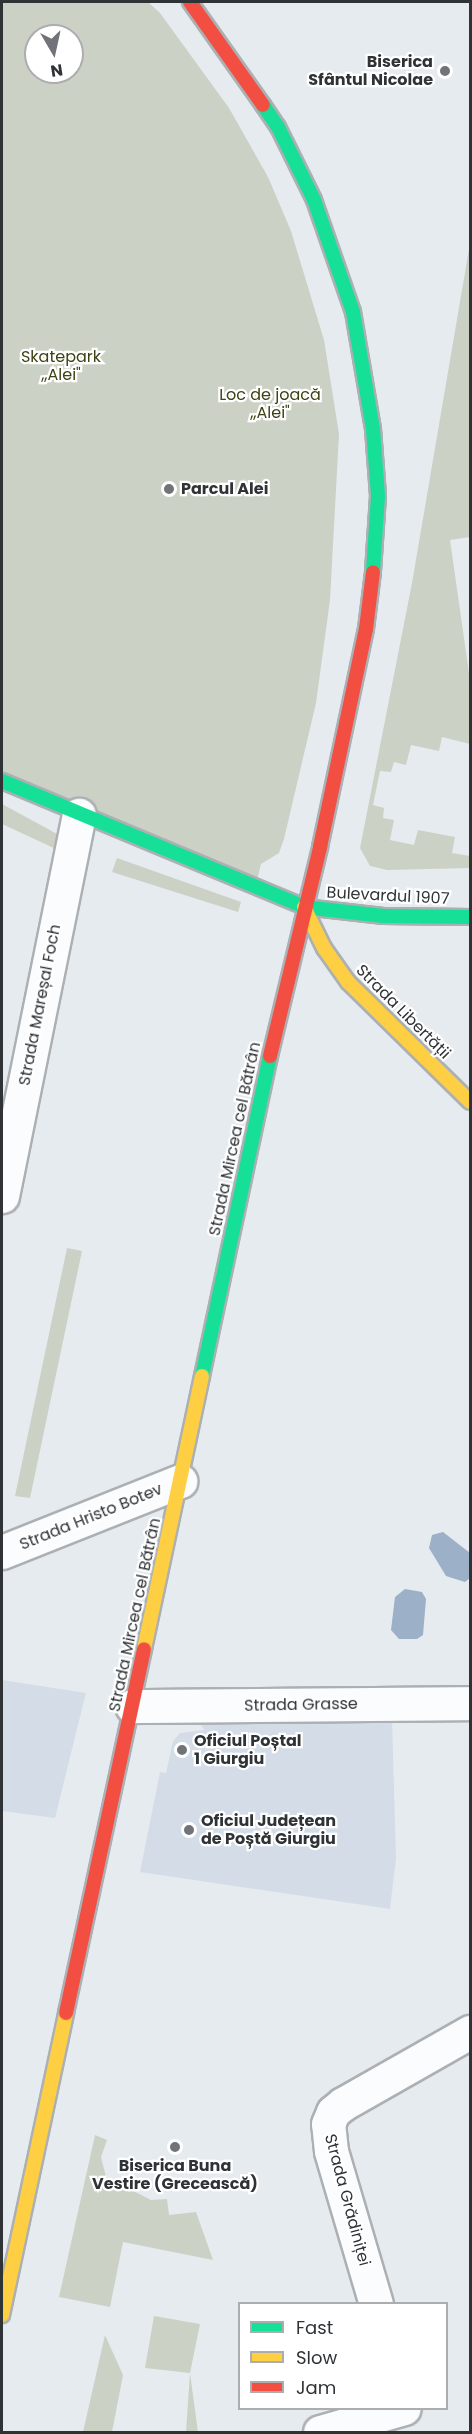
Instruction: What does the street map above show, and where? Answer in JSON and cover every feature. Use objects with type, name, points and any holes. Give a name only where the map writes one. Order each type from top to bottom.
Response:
[{"type":"main road","name":"Strada Mircea cel Bătrân","points":[[2,2315],[180,1481],[366,629],[378,496],[373,429],[353,312],[314,200],[267,109],[190,2]]},
{"type":"main road","name":"Bulevardul 1907","points":[[2,781],[304,907],[383,916],[471,917]]},
{"type":"main road","name":"Strada Libertății","points":[[304,907],[320,942],[348,982],[471,1102]]},
{"type":"street","name":"Strada Mareșal Foch","points":[[2,1196],[79,815]]},
{"type":"street","name":"Strada Hristo Botev","points":[[2,1552],[180,1481]]},
{"type":"street","name":"Strada Grasse","points":[[132,1706],[471,1703]]},
{"type":"street","name":"Strada Grădiniței","points":[[375,2302],[331,2151],[328,2124],[333,2112],[344,2104],[471,2032]]},
{"type":"street","points":[[320,2433],[401,2410]]},
{"type":"street","points":[[405,2410],[414,2433]]},
{"type":"shaded area","points":[[2,1680],[86,1693],[55,1818],[2,1811]]},
{"type":"shaded area","points":[[392,1717],[396,1858],[390,1909],[140,1872],[160,1772],[166,1773],[173,1741],[180,1733],[204,1730],[198,1719]]},
{"type":"green space","name":"Parcul Alei","points":[[2,2],[148,2],[160,13],[229,108],[268,177],[291,231],[324,340],[339,434],[330,600],[316,703],[284,839],[279,853],[261,864],[255,889],[2,781]]},
{"type":"green space","points":[[470,243],[470,537],[450,540],[470,680],[470,744],[442,737],[439,751],[411,745],[406,765],[394,762],[391,772],[380,771],[373,805],[384,808],[383,818],[394,820],[390,840],[414,845],[418,830],[455,837],[452,853],[470,856],[470,868],[387,870],[370,866],[360,848],[412,583]]},
{"type":"green space","points":[[2,804],[59,835],[58,850],[2,824]]},
{"type":"green space","points":[[117,858],[241,902],[238,912],[112,872]]},
{"type":"green space","points":[[67,1248],[82,1251],[30,1498],[15,1496]]},
{"type":"green space","points":[[95,2135],[107,2140],[101,2157],[106,2177],[151,2200],[167,2199],[169,2215],[196,2212],[213,2260],[123,2242],[110,2307],[59,2297]]},
{"type":"green space","points":[[154,2316],[200,2324],[190,2373],[145,2368]]},
{"type":"green space","points":[[105,2335],[123,2375],[112,2432],[83,2432]]},
{"type":"green space","points":[[190,2373],[198,2432],[186,2432]]},
{"type":"water","points":[[443,1532],[470,1553],[470,1578],[465,1582],[446,1576],[429,1548],[432,1535]]},
{"type":"water","points":[[405,1589],[422,1592],[426,1599],[423,1635],[417,1639],[399,1639],[391,1630],[395,1597]]},
{"type":"traffic: fast","points":[[263,105],[278,127],[314,200],[353,312],[373,429],[378,496],[373,572]]},
{"type":"traffic: fast","points":[[2,781],[304,907],[383,916],[470,917]]},
{"type":"traffic: fast","points":[[202,1376],[270,1056]]},
{"type":"traffic: slow","points":[[304,907],[324,948],[348,982],[470,1102]]},
{"type":"traffic: slow","points":[[144,1649],[202,1376]]},
{"type":"traffic: slow","points":[[2,2315],[66,2013]]},
{"type":"traffic: jam","points":[[190,2],[263,105]]},
{"type":"traffic: jam","points":[[270,1056],[320,847],[366,629],[373,572]]},
{"type":"traffic: jam","points":[[66,2013],[144,1649]]},
{"type":"place","name":"Biserica Sfântul Nicolae","points":[[445,71]]},
{"type":"place","name":"Parcul Alei","points":[[169,489]]},
{"type":"place","name":"Oficiul Poștal 1 Giurgiu","points":[[182,1750]]},
{"type":"place","name":"Oficiul Județean de Poștă Giurgiu","points":[[189,1830]]},
{"type":"place","name":"Biserica Buna Vestire (Grecească)","points":[[175,2147]]},
{"type":"park label","name":"Skatepark ,,Alei\"","points":[[61,366]]},
{"type":"park label","name":"Loc de joacă ,,Alei\"","points":[[270,404]]}]
